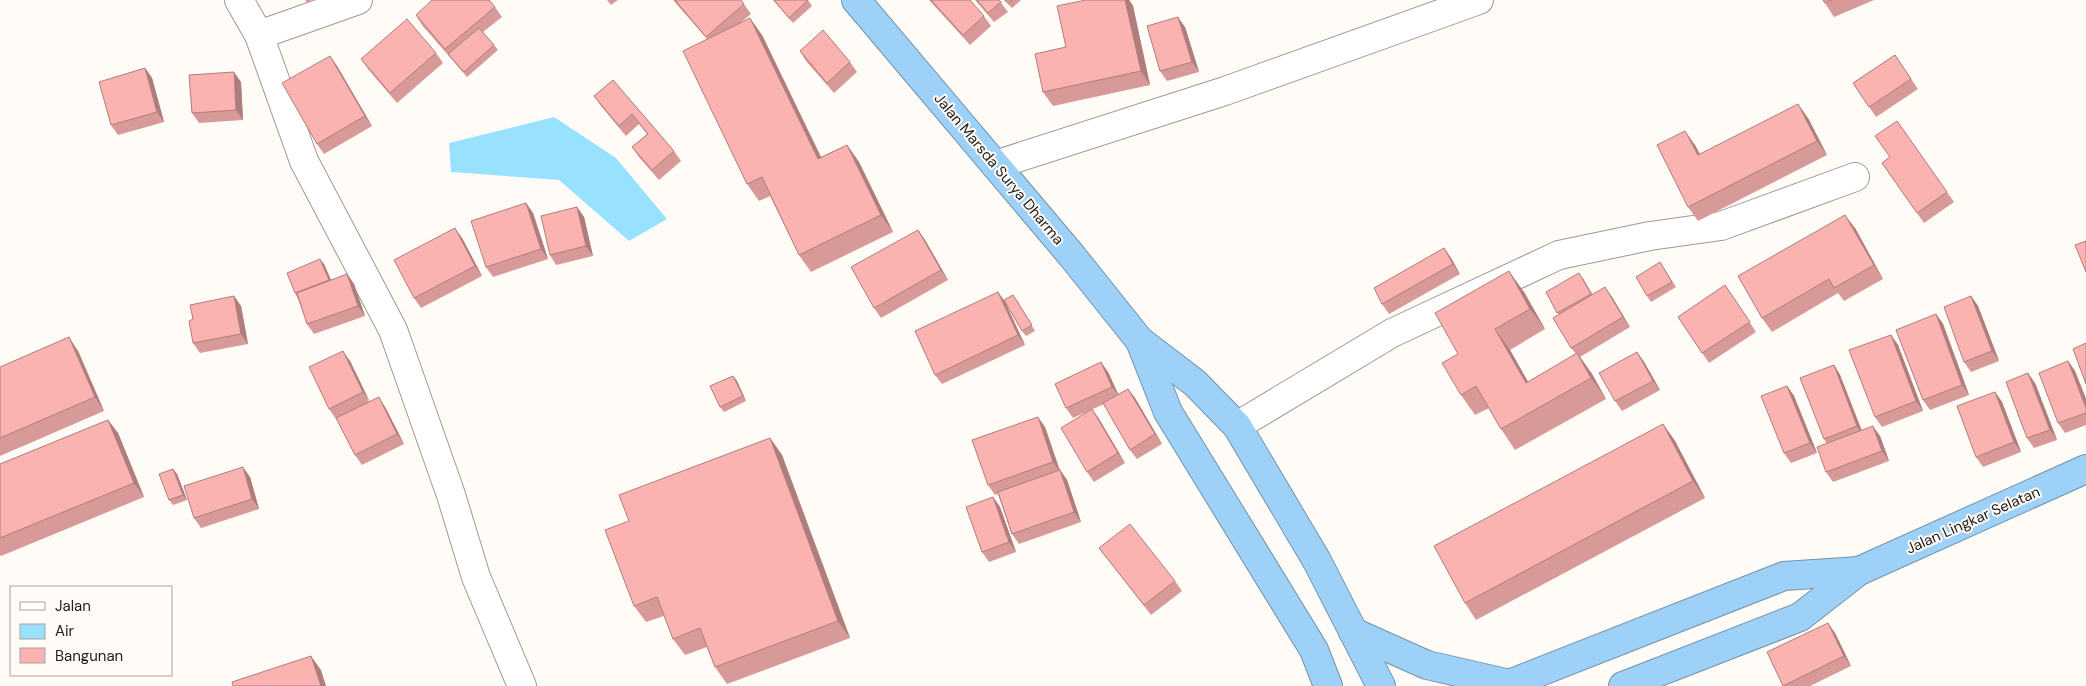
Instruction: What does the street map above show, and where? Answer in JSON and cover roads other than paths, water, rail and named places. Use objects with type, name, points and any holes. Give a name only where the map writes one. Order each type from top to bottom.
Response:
[{"type":"highway","name":"Jalan Marsda Surya Dharma","points":[[856,0],[1072,256],[1140,341]]},
{"type":"highway","points":[[1140,341],[1195,383],[1237,426],[1317,561],[1381,686]]},
{"type":"highway","points":[[1140,341],[1168,412],[1314,650],[1328,686]]},
{"type":"highway","name":"Jalan Lingkar Selatan","points":[[1859,571],[2086,469]]},
{"type":"highway","points":[[1353,632],[1427,665],[1507,685],[1784,576],[1859,571]]},
{"type":"highway","points":[[1623,686],[1800,616],[1859,571]]},
{"type":"highway","points":[[1305,686],[1314,650]]},
{"type":"street","points":[[239,0],[259,35],[304,160],[392,330],[451,495],[476,577],[522,686]]},
{"type":"street","points":[[259,35],[358,0]]},
{"type":"street","points":[[995,165],[1225,91],[1479,0]]},
{"type":"street","points":[[1237,426],[1392,333],[1559,255],[1650,236],[1721,226],[1856,176]]},
{"type":"water","points":[[554,117],[616,158],[667,219],[629,241],[559,180],[451,172],[449,143]]}]
